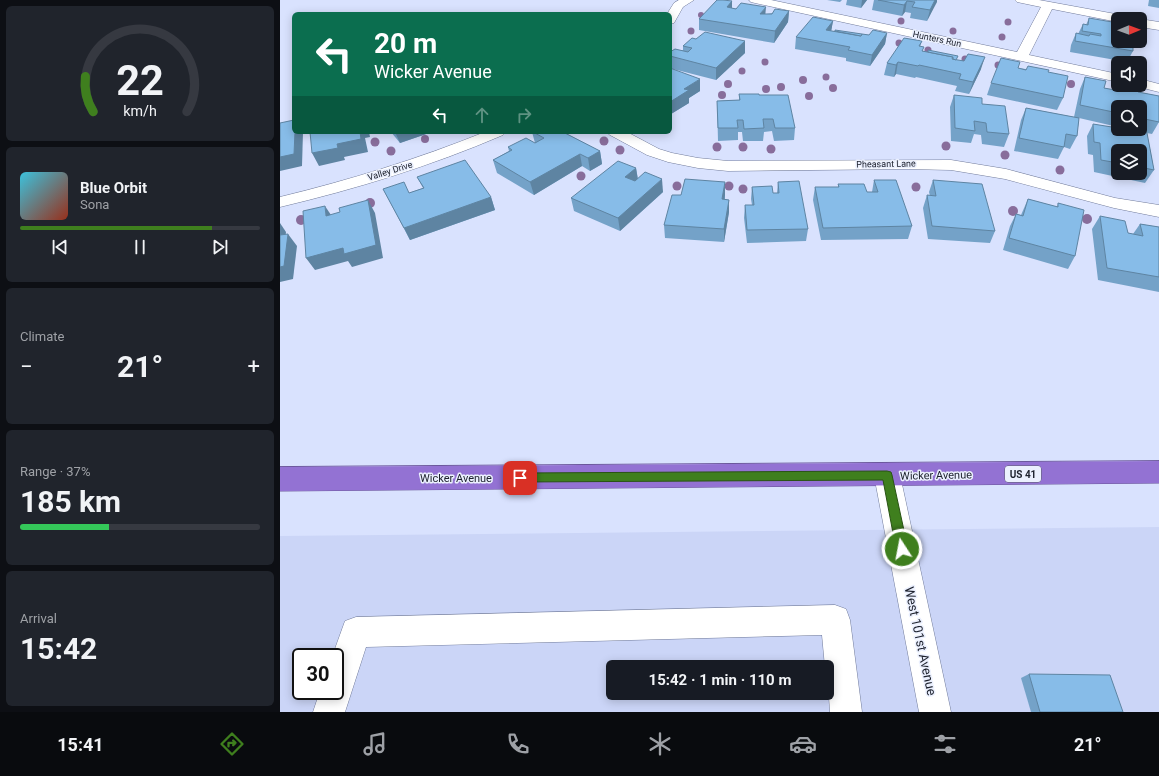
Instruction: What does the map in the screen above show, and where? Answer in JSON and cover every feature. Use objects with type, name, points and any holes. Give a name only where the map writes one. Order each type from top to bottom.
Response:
[{"type":"highway","name":"Wicker Avenue","points":[[280,479],[1159,472]]},
{"type":"street","points":[[668,0],[686,1]]},
{"type":"street","name":"Hunters Run","points":[[755,0],[1111,76]]},
{"type":"street","points":[[1021,0],[1111,17]]},
{"type":"street","points":[[672,16],[678,5],[686,1]]},
{"type":"street","points":[[1021,57],[1048,5]]},
{"type":"street","points":[[1147,24],[1159,26]]},
{"type":"street","points":[[1147,85],[1159,88]]},
{"type":"street","name":"Valley Drive","points":[[280,202],[325,191],[429,159],[493,134]]},
{"type":"street","name":"Pheasant Lane","points":[[619,134],[653,152],[668,157],[704,164],[739,166],[907,164],[951,165],[1006,174],[1114,203],[1159,211]]},
{"type":"street","name":"West 101st Avenue","points":[[887,475],[936,712]]},
{"type":"street","points":[[329,712],[356,632],[835,620],[846,712]]},
{"type":"shaded area","points":[[1159,527],[1159,712],[280,712],[280,536]]},
{"type":"building","points":[[717,0],[732,1],[727,7],[736,9],[741,3],[766,7],[760,14],[772,14],[775,9],[789,11],[775,31],[699,19]]},
{"type":"building","points":[[878,0],[935,0],[930,10],[912,7],[915,2],[907,1],[904,5]]},
{"type":"building","points":[[813,17],[833,21],[826,30],[861,36],[862,34],[869,35],[873,30],[887,33],[872,55],[848,50],[850,47],[796,37]]},
{"type":"building","points":[[1089,18],[1111,22],[1111,47],[1075,41],[1076,33],[1089,36],[1090,34],[1101,36],[1101,34],[1082,31],[1083,24],[1088,25]]},
{"type":"building","points":[[835,30],[862,34],[861,36]]},
{"type":"building","points":[[705,32],[745,41],[716,68],[672,57],[672,51],[675,49],[688,52],[692,48],[683,46],[692,38],[696,39]]},
{"type":"building","points":[[904,38],[922,41],[919,46],[924,47],[922,51],[953,57],[952,59],[964,61],[968,54],[985,57],[973,82],[959,79],[961,74],[919,65],[898,62],[896,65],[887,63]]},
{"type":"building","points":[[1116,48],[1133,48],[1133,51]]},
{"type":"building","points":[[928,50],[958,56],[956,60],[953,59],[953,57],[928,52]]},
{"type":"building","points":[[1001,58],[1020,62],[1018,68],[1026,70],[1028,66],[1049,70],[1048,72],[1068,76],[1063,98],[991,83]]},
{"type":"building","points":[[672,69],[700,79],[684,89],[689,90],[672,101]]},
{"type":"building","points":[[1085,77],[1106,81],[1104,88],[1111,89],[1111,92],[1138,92],[1159,96],[1159,122],[1147,119],[1147,100],[1111,100],[1111,112],[1080,105]]},
{"type":"building","points":[[739,94],[788,95],[795,128],[775,128],[773,119],[763,119],[764,128],[744,129],[743,120],[737,120],[738,128],[718,128],[717,101],[740,100]]},
{"type":"building","points":[[954,95],[982,98],[982,104],[1005,106],[1009,134],[987,132],[986,123],[974,121],[975,131],[955,128]]},
{"type":"building","points":[[1026,108],[1079,118],[1077,136],[1066,134],[1064,147],[1019,138]]},
{"type":"building","points":[[292,120],[292,134],[295,134],[294,154],[280,157],[280,123]]},
{"type":"building","points":[[1093,124],[1111,127],[1111,136],[1147,136],[1147,133],[1154,170],[1147,168],[1147,144],[1111,144],[1111,162],[1101,160],[1100,143],[1094,142]]},
{"type":"building","points":[[310,134],[360,134],[361,139],[337,144],[338,148],[312,153]]},
{"type":"building","points":[[537,134],[567,134],[600,151],[588,158],[580,154],[530,182],[493,160],[512,150],[508,147],[526,138],[535,143],[544,138]]},
{"type":"building","points":[[465,160],[491,197],[404,228],[383,189],[404,182],[409,193],[424,188],[417,177]]},
{"type":"building","points":[[618,161],[636,168],[625,177],[635,181],[645,172],[662,179],[618,218],[571,198]]},
{"type":"building","points":[[685,179],[725,182],[722,199],[729,200],[724,229],[664,225],[672,195],[681,195]]},
{"type":"building","points":[[874,180],[896,180],[912,226],[823,228],[815,187],[839,187],[838,184],[864,184],[867,192],[878,192]]},
{"type":"building","points":[[933,180],[982,184],[995,231],[932,226],[927,195],[936,196]]},
{"type":"building","points":[[799,181],[808,229],[747,230],[745,205],[754,205],[752,187],[772,186],[773,193],[779,193],[778,182]]},
{"type":"building","points":[[1028,199],[1058,207],[1058,203],[1084,210],[1075,256],[1009,238],[1016,214],[1023,216]]},
{"type":"building","points":[[368,200],[376,245],[344,254],[343,248],[306,258],[303,211],[325,206],[326,216],[340,212],[339,208]]},
{"type":"building","points":[[1100,216],[1125,221],[1128,233],[1143,236],[1140,224],[1159,227],[1159,277],[1107,268]]},
{"type":"building","points":[[288,234],[284,266],[280,267],[280,235]]},
{"type":"building","points":[[1029,674],[1110,675],[1123,712],[1040,712]]},
{"type":"route","points":[[520,478],[887,475],[902,549]]}]
